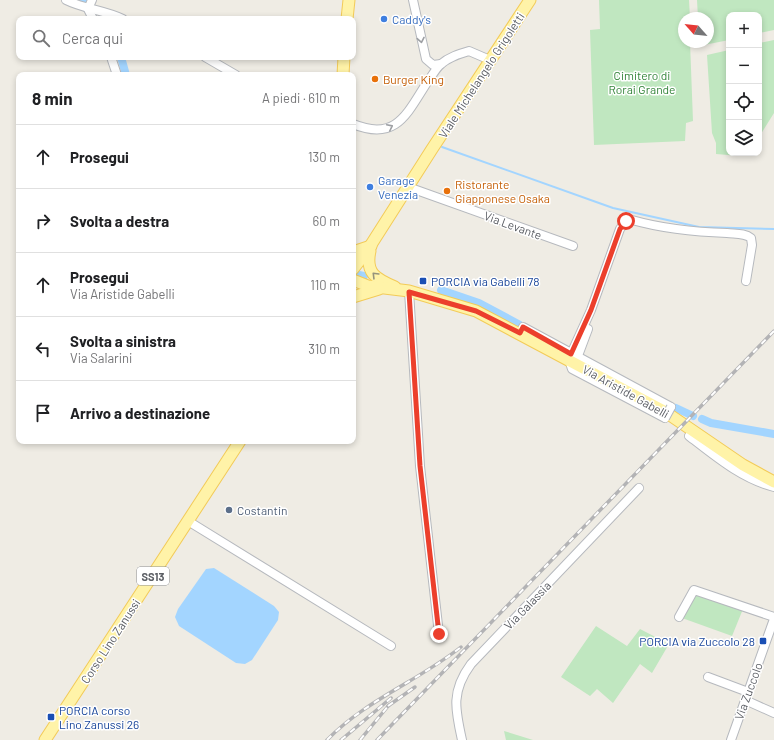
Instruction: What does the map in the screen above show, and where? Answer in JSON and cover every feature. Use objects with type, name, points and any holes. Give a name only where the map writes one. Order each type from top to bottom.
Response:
[{"type":"main road","points":[[347,16],[349,0]]},
{"type":"main road","name":"Viale Michelangelo Grigoletti","points":[[408,187],[530,0]]},
{"type":"main road","points":[[343,72],[344,60]]},
{"type":"main road","points":[[356,265],[371,246],[408,187]]},
{"type":"main road","points":[[356,251],[371,246]]},
{"type":"main road","points":[[356,257],[371,246]]},
{"type":"main road","name":"Via Aristide Gabelli","points":[[371,246],[368,266],[375,277],[384,283],[406,291],[476,311],[573,358],[664,412],[744,465],[774,482]]},
{"type":"main road","name":"Via Aristide Gabelli","points":[[356,281],[380,288],[406,291]]},
{"type":"main road","name":"Via Aristide Gabelli","points":[[356,296],[380,288]]},
{"type":"main road","name":"Corso Lino Zanussi","points":[[45,740],[238,444]]},
{"type":"street","points":[[66,0],[88,9],[103,11],[116,16]]},
{"type":"street","points":[[88,9],[92,0]]},
{"type":"street","points":[[413,2],[426,59],[433,65],[441,64]]},
{"type":"street","points":[[88,9],[92,16]]},
{"type":"street","points":[[356,125],[367,130],[378,131],[389,129],[400,121],[441,64],[456,55],[469,51],[490,60]]},
{"type":"street","points":[[112,60],[116,72]]},
{"type":"street","points":[[210,60],[231,72]]},
{"type":"street","name":"Via Levante","points":[[408,187],[573,246]]},
{"type":"street","points":[[573,358],[671,407],[665,418],[572,369],[573,358],[620,229],[624,222],[629,220],[674,230],[749,236],[751,238],[752,245],[746,281]]},
{"type":"street","points":[[406,291],[420,466],[439,634]]},
{"type":"street","points":[[688,436],[736,470],[762,484],[774,487]]},
{"type":"street","name":"Via Galassia","points":[[462,740],[456,711],[456,700],[458,685],[463,675],[471,664],[639,488]]},
{"type":"street","points":[[188,522],[391,646]]},
{"type":"street","points":[[679,617],[694,590],[774,618]]},
{"type":"street","name":"Via Zuccolo","points":[[731,740],[774,618]]},
{"type":"street","points":[[708,677],[748,692]]},
{"type":"street","points":[[745,700],[774,713]]},
{"type":"green space","name":"Cimitero di Rorai Grande","points":[[599,0],[689,0],[690,12],[678,12],[678,48],[690,48],[693,121],[686,123],[685,141],[594,145],[590,30],[600,29]]},
{"type":"green space","points":[[697,0],[774,0],[774,30],[762,32],[762,12],[726,12],[726,41],[714,43],[714,12],[698,12]]},
{"type":"green space","points":[[774,40],[774,113],[762,132],[762,48],[762,42]]},
{"type":"green space","points":[[726,51],[726,155],[716,154],[716,143],[712,133],[707,55]]},
{"type":"green space","points":[[695,593],[743,609],[732,636],[682,618]]},
{"type":"green space","points":[[596,626],[627,646],[640,629],[669,644],[652,673],[640,664],[613,703],[597,689],[590,696],[561,677]]},
{"type":"green space","points":[[504,731],[533,740],[506,740]]},
{"type":"water","points":[[214,568],[274,606],[279,612],[278,620],[252,660],[245,664],[236,663],[179,626],[175,617],[178,609],[206,569]]},
{"type":"waterway","points":[[122,60],[125,72]]},
{"type":"waterway","points":[[442,147],[613,208],[699,227],[774,229]]},
{"type":"waterway","points":[[359,275],[364,276]]},
{"type":"waterway","points":[[441,290],[479,303],[520,325]]},
{"type":"waterway","points":[[676,408],[693,416]]},
{"type":"waterway","points":[[702,419],[711,423],[774,434]]},
{"type":"railway","points":[[377,740],[774,331]]},
{"type":"railway","points":[[327,740],[358,713],[461,647]]},
{"type":"railway","points":[[388,706],[415,687]]},
{"type":"railway","points":[[341,740],[391,698]]},
{"type":"railway","points":[[360,740],[389,705]]},
{"type":"place","name":"Caddy's","points":[[384,19]]},
{"type":"place","name":"Burger King","points":[[375,79]]},
{"type":"place","name":"Garage Venezia","points":[[370,187]]},
{"type":"place","name":"Ristorante Giapponese Osaka","points":[[447,191]]},
{"type":"place","name":"PORCIA via Gabelli 78","points":[[423,281]]},
{"type":"place","name":"Costantin","points":[[229,510]]},
{"type":"place","name":"PORCIA via Zuccolo 28","points":[[763,641]]},
{"type":"place","name":"PORCIA corso Lino Zanussi 26","points":[[51,717]]},
{"type":"route","points":[[439,634],[420,466],[409,313],[409,292],[476,311],[520,333],[523,327],[571,354],[591,310],[620,229],[626,221]]}]
